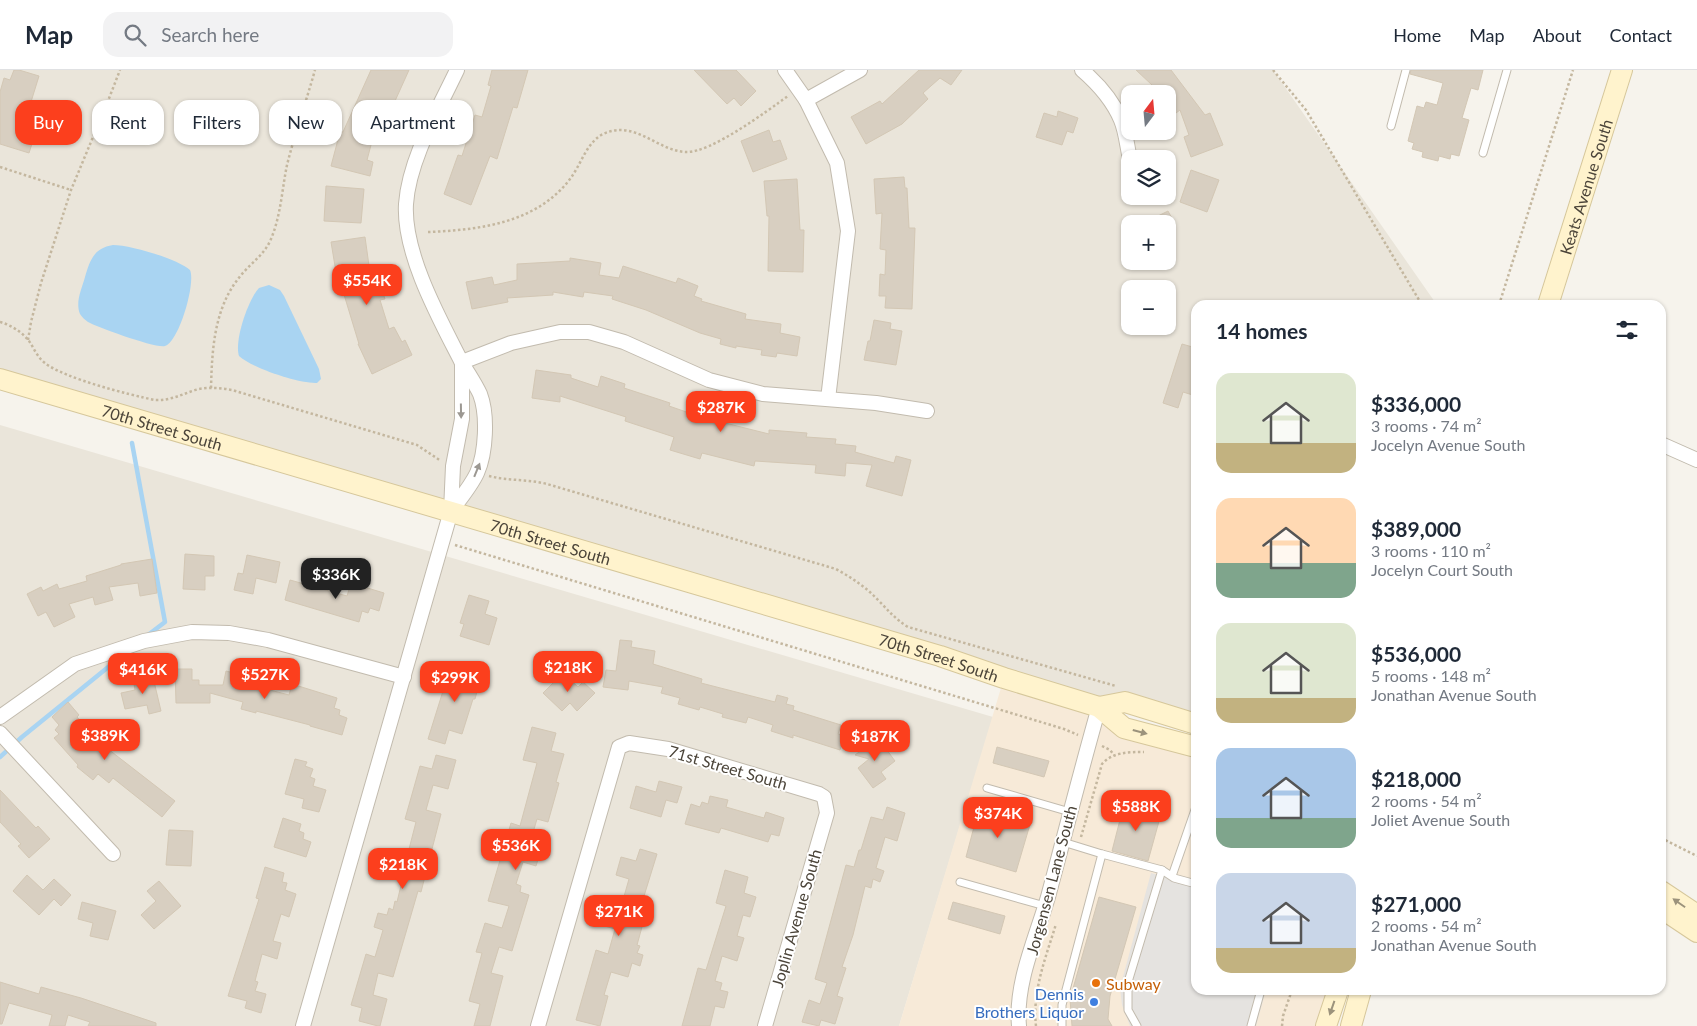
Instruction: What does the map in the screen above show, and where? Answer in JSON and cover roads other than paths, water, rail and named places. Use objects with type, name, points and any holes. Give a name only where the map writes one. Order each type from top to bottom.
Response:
[{"type":"main road","name":"Keats Avenue South","points":[[1550,300],[1622,70]]},
{"type":"main road","name":"Keats Avenue South","points":[[1563,300],[1630,70]]},
{"type":"main road","name":"70th Street South","points":[[0,379],[940,656],[1004,678],[1100,707],[1124,728],[1191,746]]},
{"type":"main road","name":"70th Street South","points":[[1100,707],[1125,702],[1191,722]]},
{"type":"main road","points":[[1666,894],[1697,916]]},
{"type":"main road","points":[[1666,911],[1697,932]]},
{"type":"main road","points":[[1326,1026],[1336,995]]},
{"type":"main road","points":[[1351,1026],[1360,995]]},
{"type":"street","points":[[451,511],[477,473],[484,440],[484,417],[480,395],[426,290],[409,233],[406,205],[414,163],[457,70]]},
{"type":"street","points":[[785,70],[806,100],[837,163],[848,231],[828,399]]},
{"type":"street","points":[[806,100],[860,70]]},
{"type":"street","points":[[1082,70],[1098,87],[1117,113],[1122,124],[1128,150]]},
{"type":"street","points":[[462,362],[511,343],[560,332],[589,332],[624,342],[709,380],[763,394],[876,402],[926,411]]},
{"type":"street","points":[[303,1026],[451,511],[453,466],[462,419],[462,362]]},
{"type":"street","points":[[1666,446],[1697,460]]},
{"type":"street","points":[[0,717],[75,664],[144,641],[192,632],[229,633],[268,640],[404,678]]},
{"type":"street","name":"Jorgensen Lane South","points":[[1019,1026],[1018,1009],[1024,978],[1100,707]]},
{"type":"street","points":[[0,733],[113,854]]},
{"type":"street","name":"71st Street South","points":[[538,1026],[619,747],[629,742],[668,749],[819,794],[824,797],[827,810]]},
{"type":"street","name":"Joplin Avenue South","points":[[765,1026],[827,810]]},
{"type":"lane","points":[[1391,126],[1406,70]]},
{"type":"lane","points":[[1483,153],[1507,70]]},
{"type":"lane","points":[[987,788],[1070,812]]},
{"type":"lane","points":[[1172,876],[1191,821]]},
{"type":"lane","points":[[1063,842],[1162,870],[1172,876],[1191,882]]},
{"type":"lane","points":[[1062,1026],[1062,1005],[1102,854]]},
{"type":"lane","points":[[1137,1026],[1128,1010],[1128,982],[1162,870]]},
{"type":"lane","points":[[960,882],[1045,906]]},
{"type":"lane","points":[[1251,1026],[1260,995]]},
{"type":"water","points":[[113,245],[131,247],[153,253],[175,261],[190,270],[191,287],[181,324],[176,334],[165,346],[139,341],[103,328],[88,322],[80,314],[78,305],[80,295],[91,260],[101,249]]},
{"type":"water","points":[[269,285],[280,290],[284,296],[319,369],[321,379],[317,383],[299,381],[276,374],[245,361],[239,356],[238,341],[247,311],[259,288]]},
{"type":"waterway","points":[[132,443],[165,622],[148,635]]},
{"type":"waterway","points":[[0,757],[128,651]]},
{"type":"place","name":"Subway","points":[[1096,983]]},
{"type":"place","name":"Dennis Brothers Liquor","points":[[1094,1002]]}]
